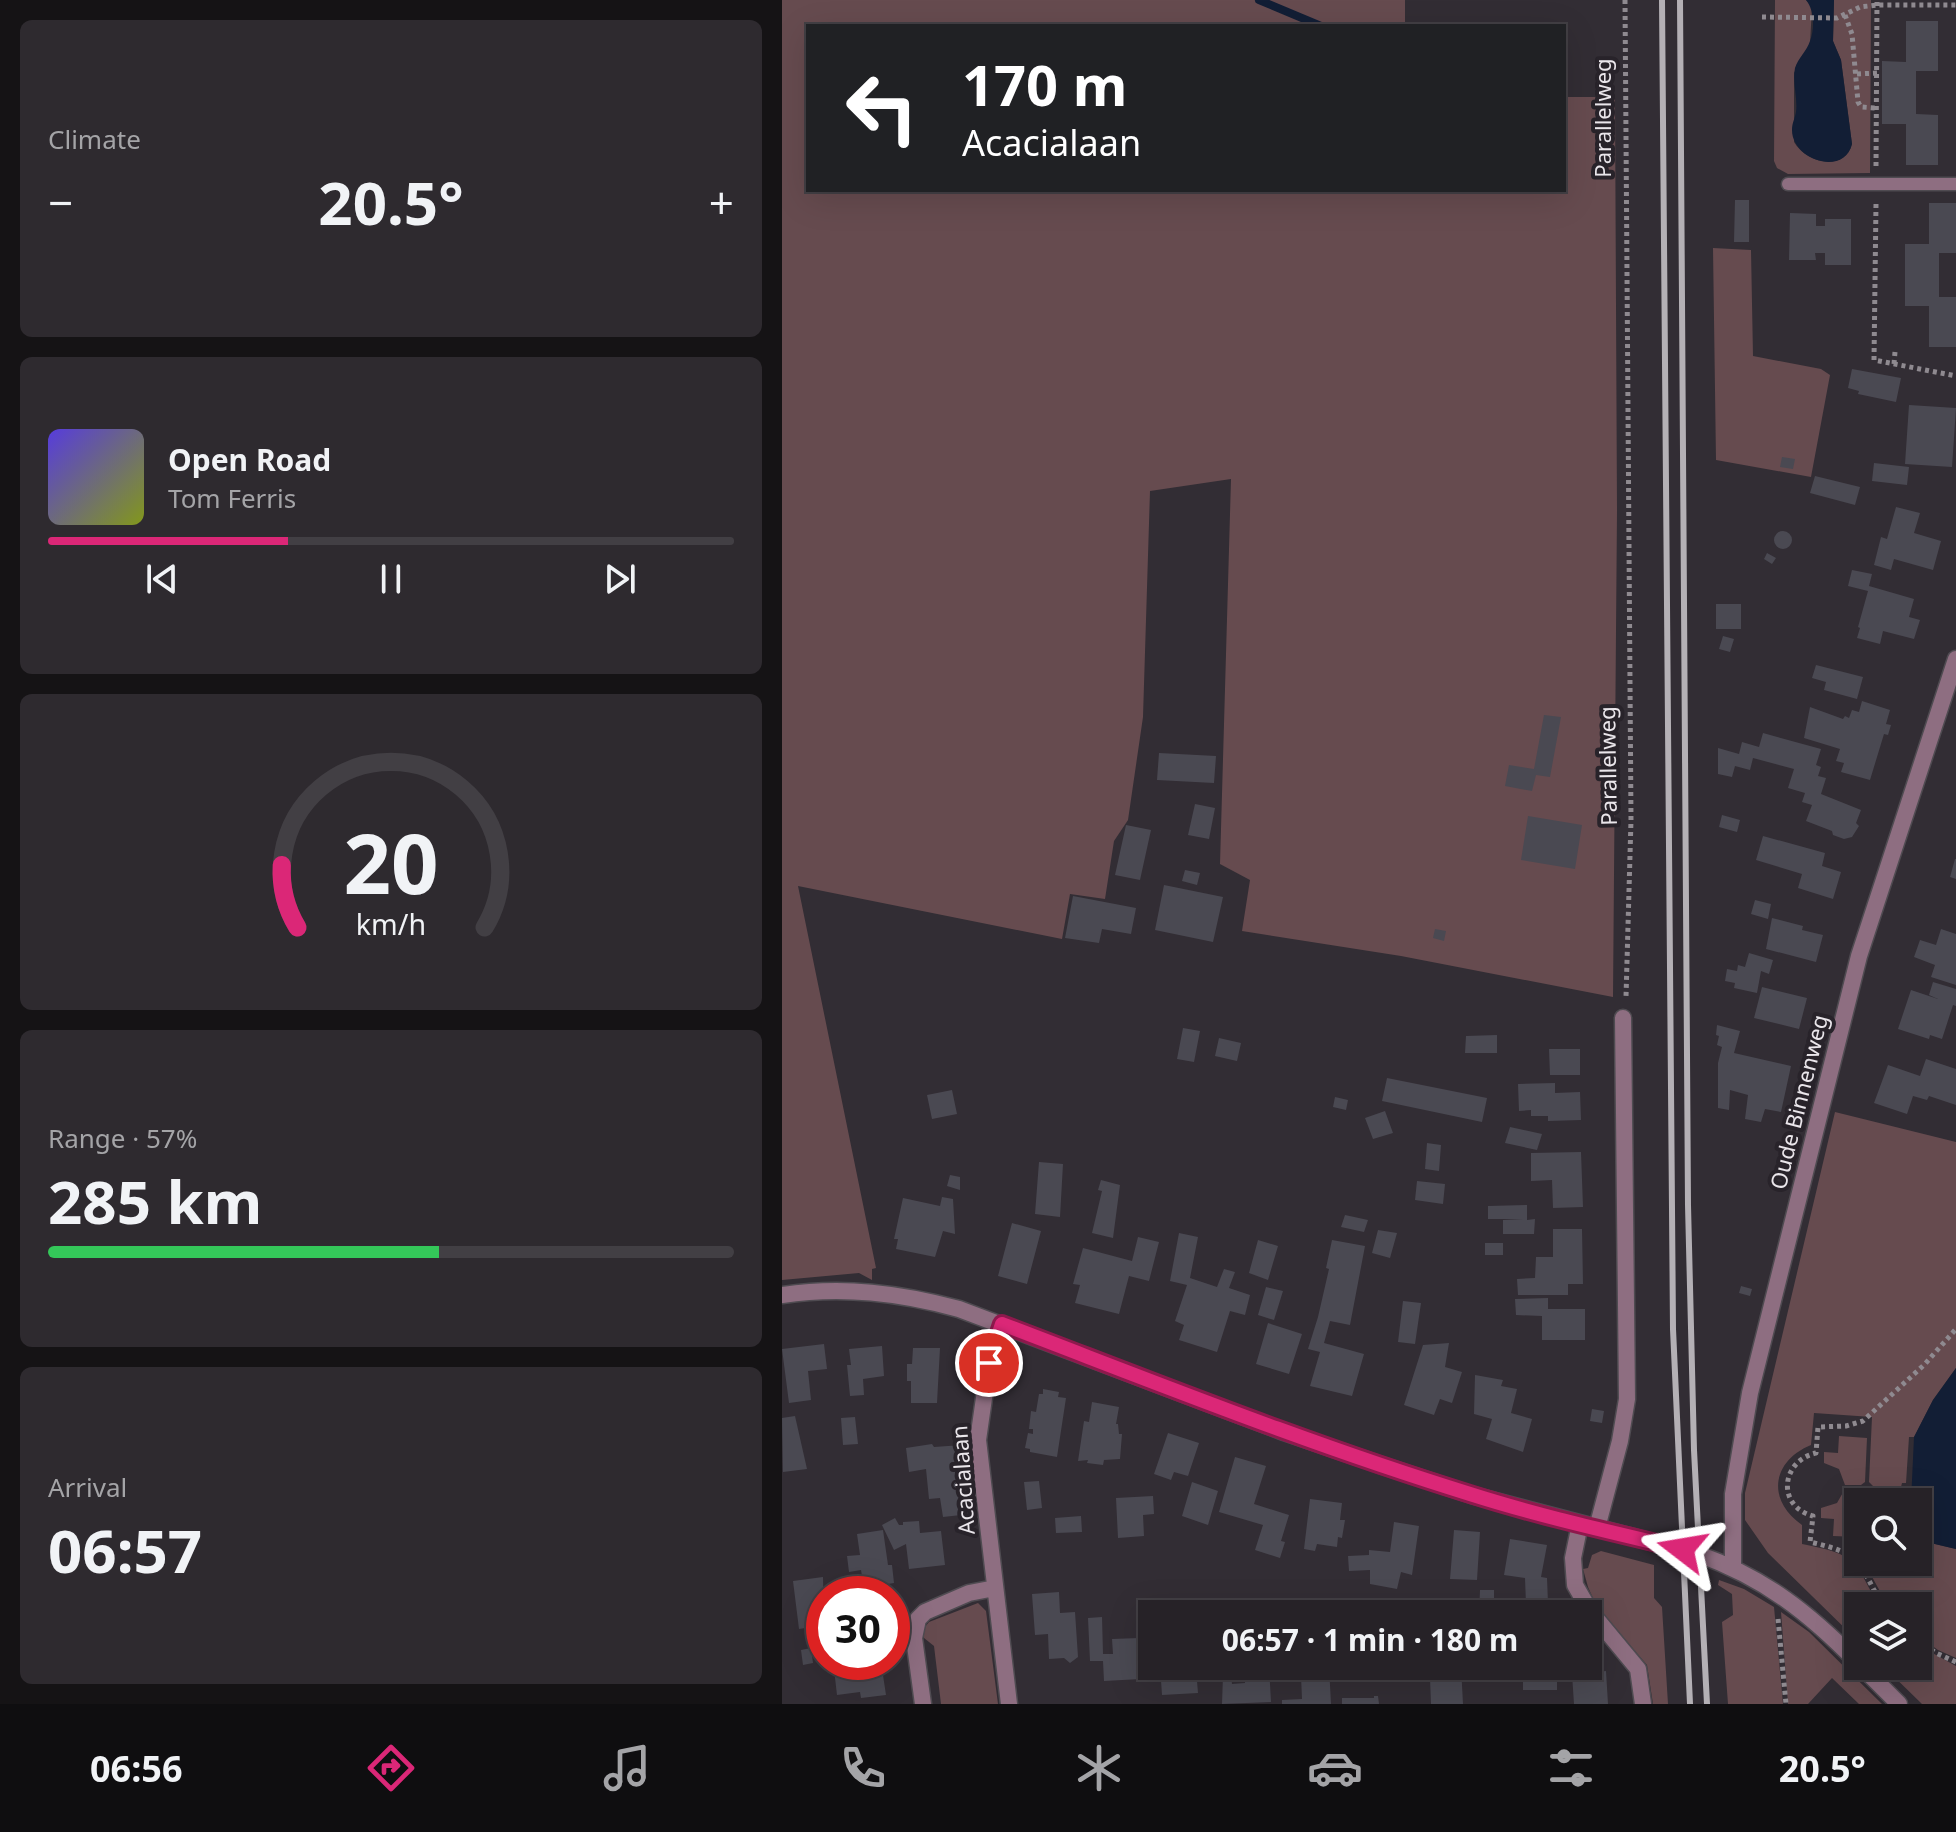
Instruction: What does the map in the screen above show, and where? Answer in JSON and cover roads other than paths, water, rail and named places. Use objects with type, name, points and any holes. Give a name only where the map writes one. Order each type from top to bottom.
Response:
[{"type":"street","name":"Oude Binnenweg","points":[[1733,1566],[1733,1494],[1750,1393],[1772,1302],[1859,956],[1956,659]]},
{"type":"street","points":[[1623,1018],[1627,1399],[1620,1441],[1589,1526],[1573,1558],[1575,1585],[1590,1611],[1638,1669],[1643,1704]]},
{"type":"street","points":[[782,1295],[856,1290],[920,1298],[1002,1324],[1284,1432],[1472,1495],[1682,1549],[1733,1566],[1776,1590],[1821,1625],[1844,1648]]},
{"type":"street","name":"Acacialaan","points":[[1002,1324],[989,1363],[978,1440],[1009,1704]]},
{"type":"street","points":[[923,1704],[913,1633],[918,1619],[925,1612],[969,1593],[995,1588]]},
{"type":"street","points":[[1876,1680],[1899,1704]]},
{"type":"lane","points":[[1788,184],[1956,184]]},
{"type":"water","points":[[1806,0],[1834,0],[1833,41],[1841,60],[1852,144],[1847,154],[1830,162],[1819,161],[1800,149],[1794,141],[1792,130],[1796,107],[1795,68],[1809,45],[1813,31],[1812,14]]},
{"type":"water","points":[[1956,1368],[1956,1549],[1932,1543],[1932,1488],[1912,1488],[1914,1437],[1933,1400]]},
{"type":"waterway","points":[[1259,0],[1316,24]]},
{"type":"railway","points":[[1662,0],[1673,1329],[1690,1704]]},
{"type":"railway","points":[[1680,0],[1688,1205],[1694,1450],[1707,1704]]}]
